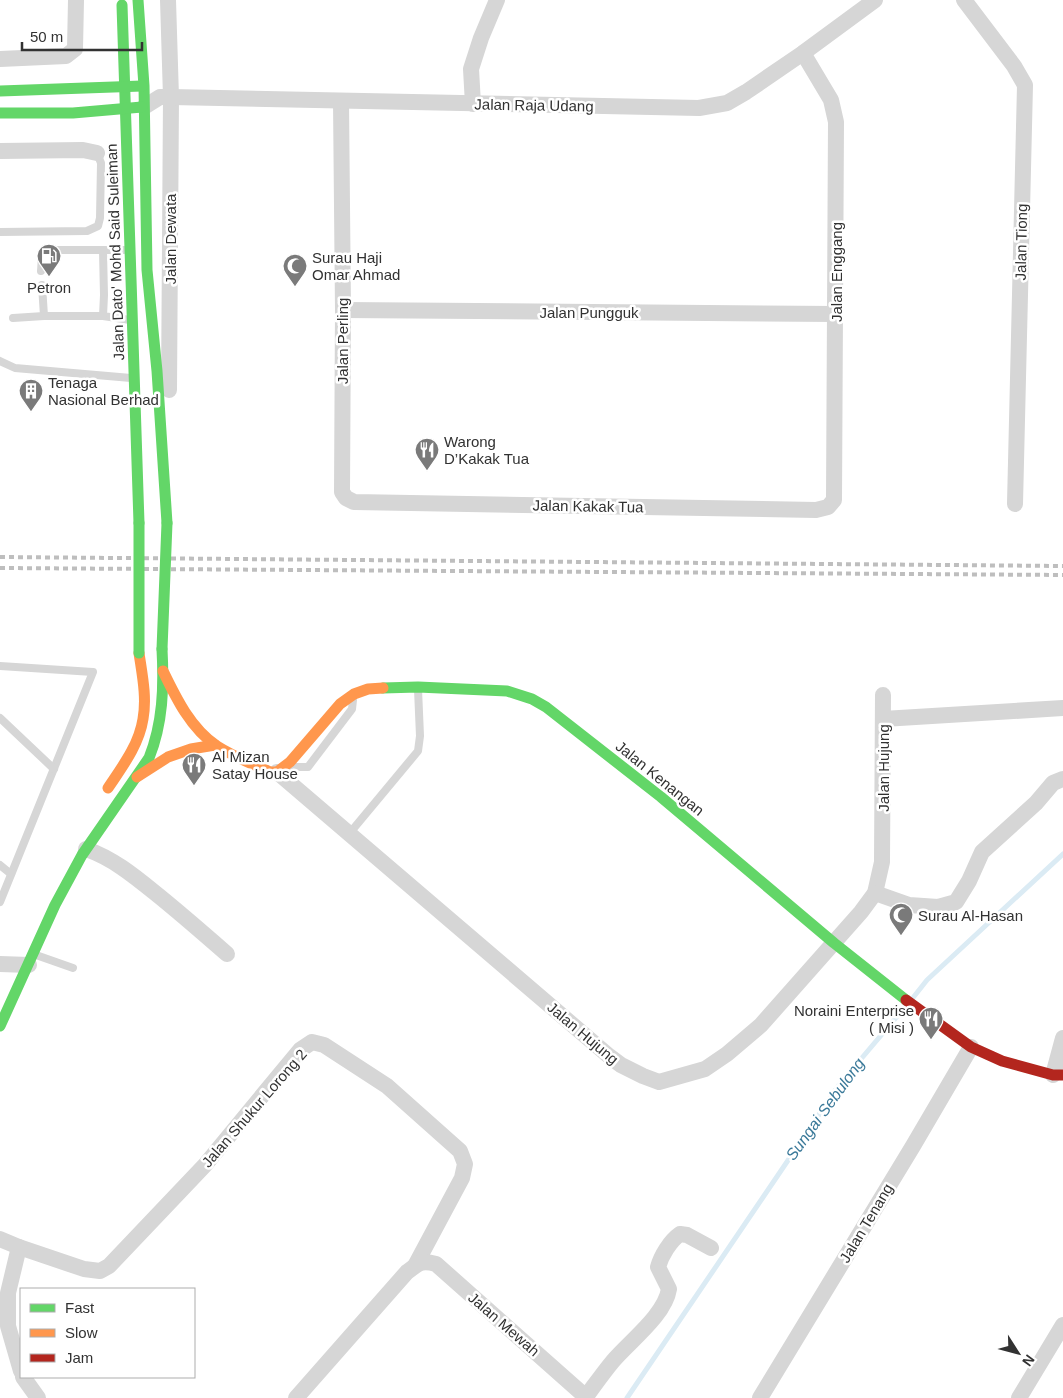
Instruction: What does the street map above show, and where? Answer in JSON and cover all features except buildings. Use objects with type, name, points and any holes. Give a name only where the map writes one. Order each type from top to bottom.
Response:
[{"type":"main road","name":"Jalan Dato' Mohd Said Suleiman","points":[[104,794],[132,750],[140,731],[144,708],[139,653],[139,523],[122,0]]},
{"type":"main road","name":"Jalan Dato' Mohd Said Suleiman","points":[[27,961],[86,849],[149,758],[156,744],[164,697],[162,649],[167,524],[157,371],[147,270],[144,86],[138,0]]},
{"type":"main road","points":[[0,91],[144,86]]},
{"type":"main road","points":[[0,113],[73,113],[144,107]]},
{"type":"main road","points":[[163,670],[174,695],[198,728],[216,745],[270,772],[280,770]]},
{"type":"main road","name":"Jalan Kenangan","points":[[280,770],[340,704],[357,699],[368,690],[507,691],[532,699],[546,707],[661,797],[834,943],[921,1012],[971,1047],[1002,1061],[1058,1075]]},
{"type":"main road","points":[[134,779],[168,757],[191,749],[216,745]]},
{"type":"main road","points":[[0,1026],[27,961],[30,933]]},
{"type":"main road","points":[[0,1020],[27,961]]},
{"type":"street","points":[[0,58],[66,56],[75,49],[76,0]]},
{"type":"street","name":"Jalan Dewata","points":[[164,477],[169,438],[166,97],[168,0]]},
{"type":"street","points":[[473,104],[471,69],[481,38],[497,0]]},
{"type":"street","name":"Jalan Raja Udang","points":[[166,97],[699,108],[727,103],[803,53],[875,0]]},
{"type":"street","name":"Jalan Tiong","points":[[964,0],[1014,66],[1025,85],[1015,504]]},
{"type":"street","name":"Jalan Enggang","points":[[803,53],[831,100],[836,122],[834,500]]},
{"type":"street","points":[[144,86],[166,97]]},
{"type":"street","points":[[144,107],[166,97]]},
{"type":"street","name":"Jalan Perling","points":[[341,101],[342,492]]},
{"type":"street","points":[[0,151],[83,150],[97,153]]},
{"type":"street","name":"Jalan Pungguk","points":[[343,310],[835,314]]},
{"type":"street","name":"Jalan Kakak Tua","points":[[342,492],[346,498],[354,502],[816,510],[828,508],[834,500]]},
{"type":"street","name":"Jalan Hujung","points":[[280,770],[349,834],[609,1056],[621,1065],[659,1082],[705,1069],[727,1054],[761,1025],[861,912],[875,893],[882,862],[883,695]]},
{"type":"street","points":[[883,719],[1063,708]]},
{"type":"street","points":[[875,893],[910,905],[938,907],[956,902],[969,881],[982,852],[1036,803],[1053,783],[1063,779]]},
{"type":"street","points":[[86,849],[101,854],[115,862],[177,910],[227,954]]},
{"type":"street","points":[[0,964],[27,961]]},
{"type":"street","points":[[1058,1075],[1063,1038]]},
{"type":"street","name":"Jalan Shukur Lorong 2","points":[[19,1248],[84,1269],[100,1271],[109,1266],[205,1165],[300,1050],[312,1042],[324,1045],[387,1086],[460,1151],[465,1164],[462,1178],[416,1264]]},
{"type":"street","name":"Jalan Tenang","points":[[760,1398],[971,1047]]},
{"type":"street","points":[[585,1397],[612,1362],[666,1302],[669,1289],[658,1267],[660,1260],[675,1238],[680,1234],[687,1235],[711,1248]]},
{"type":"street","points":[[0,1239],[19,1248],[8,1293],[8,1326],[20,1368]]},
{"type":"street","name":"Jalan Mewah","points":[[416,1264],[424,1261],[436,1264],[585,1397]]},
{"type":"street","points":[[296,1398],[416,1264]]},
{"type":"street","points":[[1019,1398],[1063,1325]]},
{"type":"street","points":[[25,1378],[38,1398]]},
{"type":"lane","points":[[0,232],[87,231],[98,226],[102,163],[97,153]]},
{"type":"lane","points":[[41,270],[42,257],[48,250],[78,248],[130,250]]},
{"type":"lane","points":[[103,250],[103,316]]},
{"type":"lane","points":[[42,285],[44,316]]},
{"type":"lane","points":[[13,318],[103,316],[132,320]]},
{"type":"lane","points":[[0,360],[15,368],[133,378]]},
{"type":"lane","points":[[0,666],[93,672],[0,902]]},
{"type":"lane","points":[[409,697],[418,691]]},
{"type":"lane","points":[[349,834],[418,751],[420,736],[418,691]]},
{"type":"lane","points":[[280,770],[308,767],[352,709],[357,699]]},
{"type":"lane","points":[[0,718],[54,769]]},
{"type":"lane","points":[[0,865],[11,874]]},
{"type":"lane","points":[[27,961],[73,968]]},
{"type":"waterway","name":"Sungai Sebulong","points":[[912,999],[927,980],[1063,854]]},
{"type":"waterway","name":"Sungai Sebulong","points":[[627,1398],[839,1085],[905,1007]]},
{"type":"railway","points":[[0,557],[1063,566]]},
{"type":"railway","points":[[0,568],[1063,575]]},
{"type":"traffic: fast","points":[[138,0],[144,86],[147,270],[157,371],[167,523]]},
{"type":"traffic: fast","points":[[122,5],[139,523]]},
{"type":"traffic: fast","points":[[0,91],[142,86]]},
{"type":"traffic: fast","points":[[0,113],[73,113],[142,107]]},
{"type":"traffic: fast","points":[[139,523],[139,653]]},
{"type":"traffic: fast","points":[[162,649],[167,523]]},
{"type":"traffic: fast","points":[[0,1026],[55,905],[82,855],[149,758],[154,745],[162,705],[162,649]]},
{"type":"traffic: fast","points":[[383,688],[418,687],[507,691],[532,699],[546,707],[661,797],[834,943],[906,1000]]},
{"type":"traffic: slow","points":[[108,788],[129,755],[141,729],[144,694],[139,653]]},
{"type":"traffic: slow","points":[[163,671],[173,692],[199,731],[230,754],[270,772],[277,772],[290,762],[340,704],[354,694],[368,689],[383,688]]},
{"type":"traffic: slow","points":[[137,777],[168,757],[191,749],[215,745]]},
{"type":"traffic: jam","points":[[906,1000],[971,1047],[1002,1061],[1053,1075],[1063,1075]]},
{"type":"place","name":"Petron","points":[[49,277]]},
{"type":"place","name":"Surau Haji Omar Ahmad","points":[[295,287]]},
{"type":"place","name":"Tenaga Nasional Berhad","points":[[31,412]]},
{"type":"place","name":"Warong D’Kakak Tua","points":[[427,471]]},
{"type":"place","name":"Al Mizan Satay House","points":[[194,786]]},
{"type":"place","name":"Surau Al-Hasan","points":[[901,936]]},
{"type":"place","name":"Noraini Enterprise ( Misi )","points":[[931,1040]]}]
